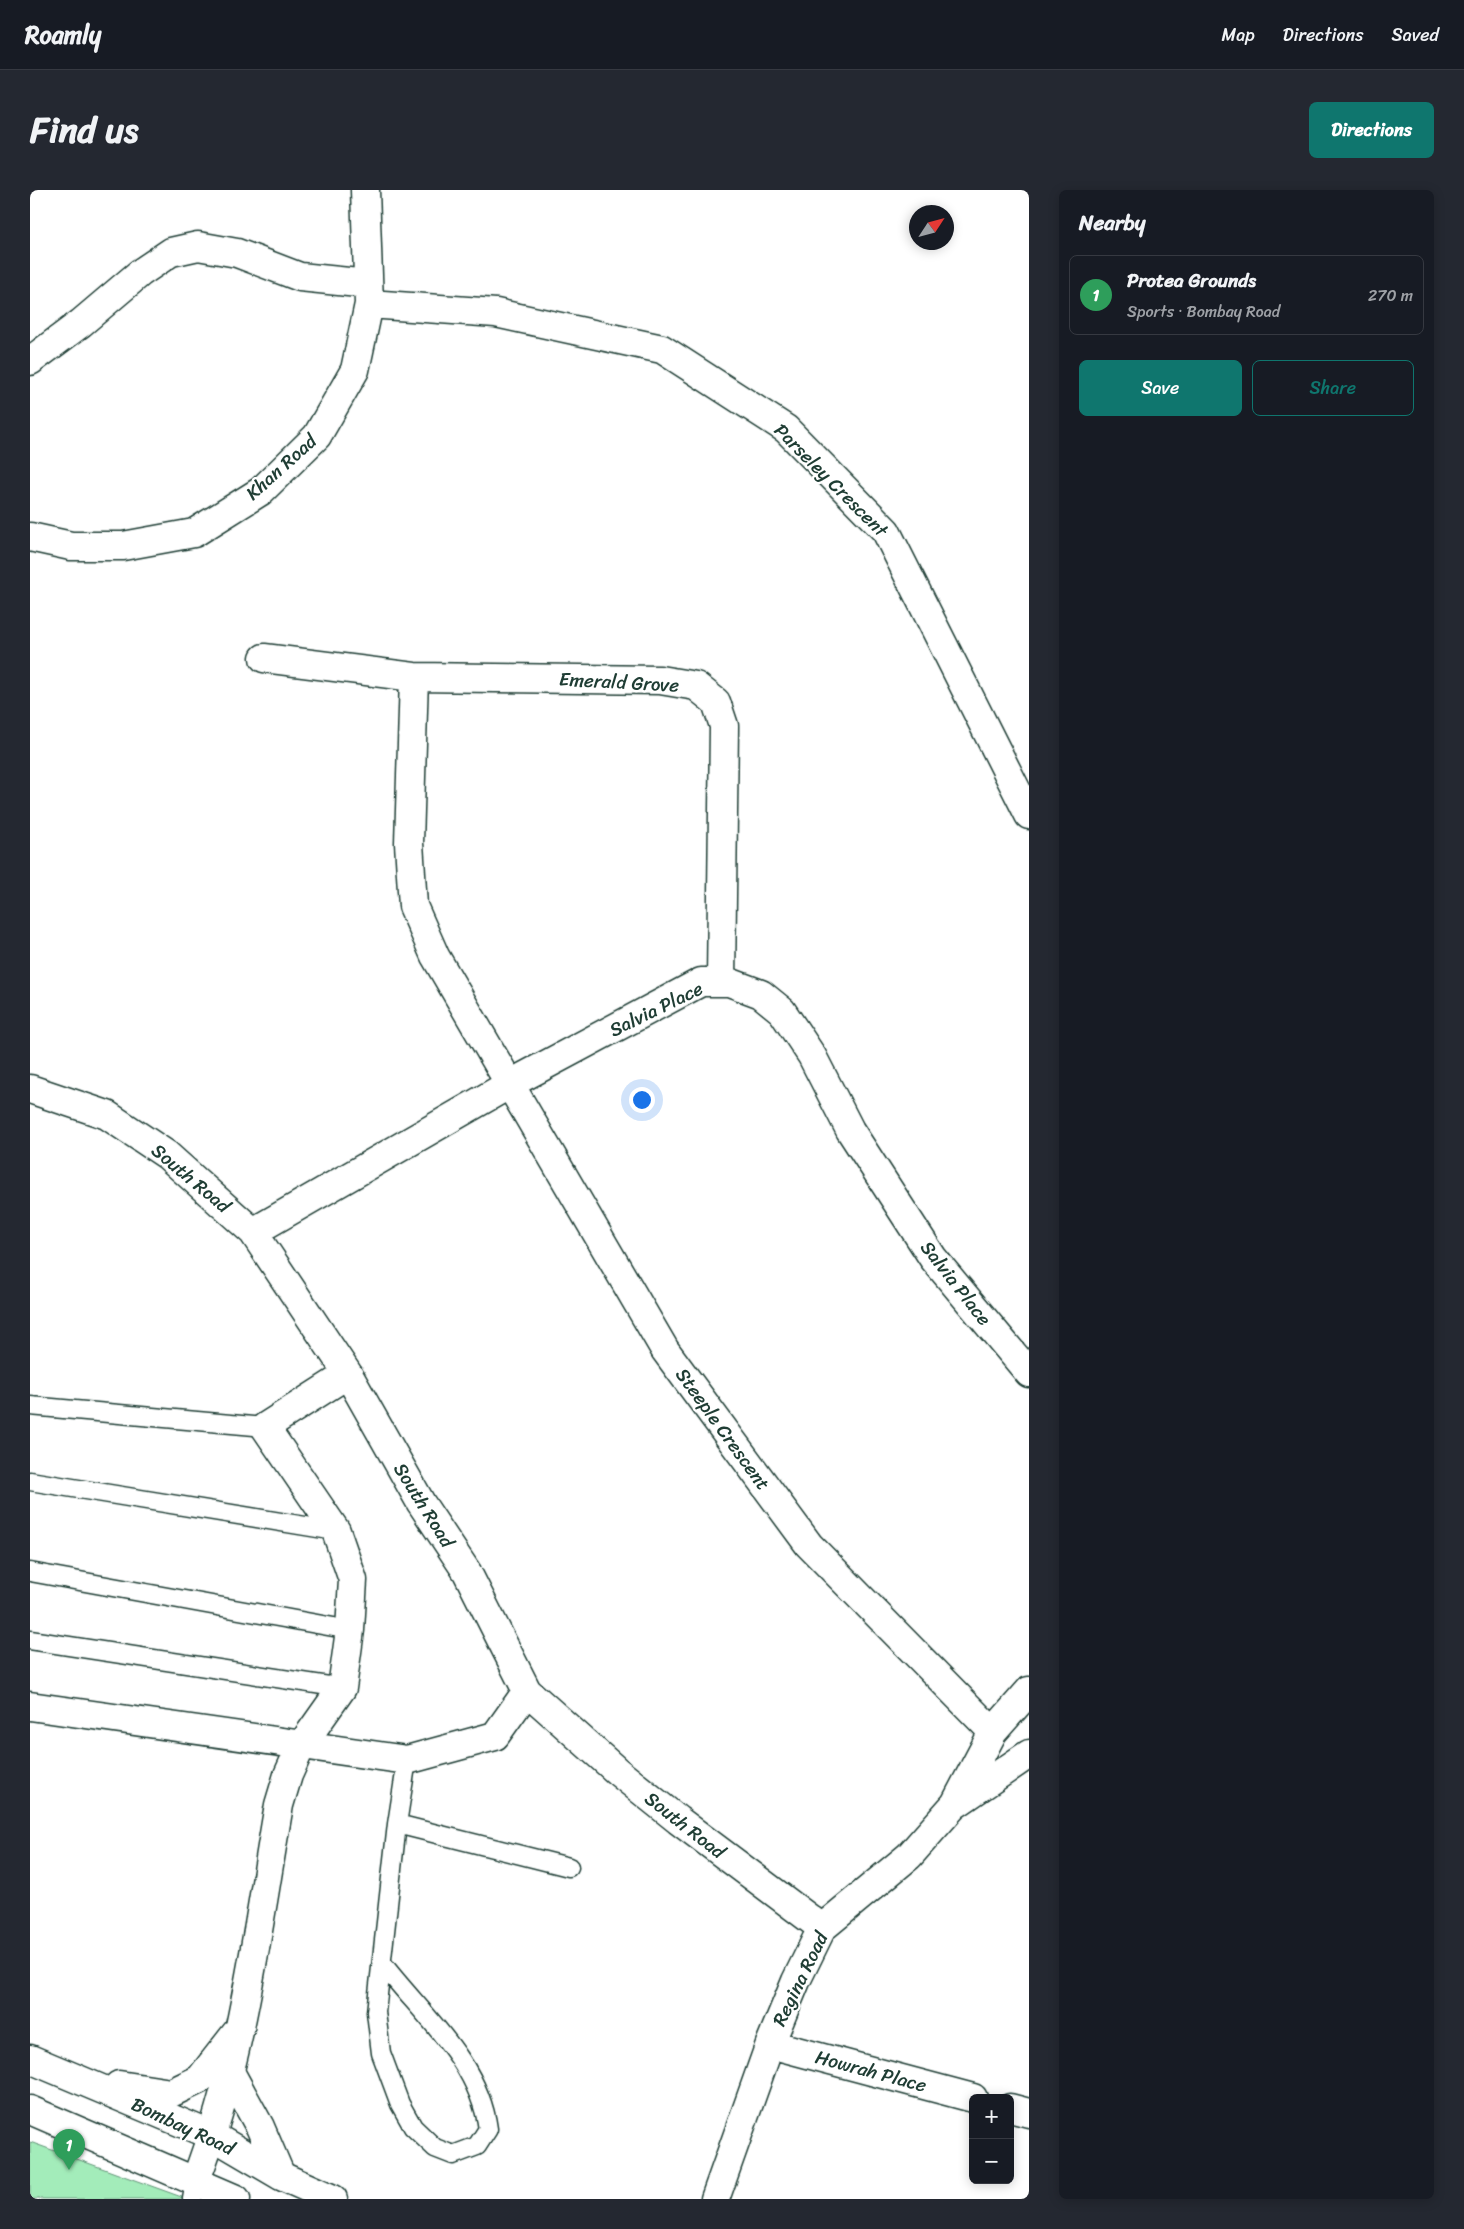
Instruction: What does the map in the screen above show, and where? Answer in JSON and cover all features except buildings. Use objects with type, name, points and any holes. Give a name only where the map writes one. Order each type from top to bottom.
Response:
[{"type":"street","name":"Khan Road","points":[[30,537],[71,546],[123,546],[194,533],[260,491],[317,436],[354,370],[368,294],[365,190]]},
{"type":"street","name":"Parseley Crescent","points":[[30,361],[171,252],[198,246],[238,254],[300,277],[368,294],[496,313],[662,349],[786,429],[886,531],[1029,815]]},
{"type":"street","name":"Emerald Grove","points":[[264,658],[414,677],[660,680],[696,686],[716,702],[724,726],[721,982]]},
{"type":"street","points":[[414,677],[409,843],[413,906],[435,956],[510,1084]]},
{"type":"street","name":"Salvia Place","points":[[253,1232],[510,1084],[701,982],[730,982],[761,994],[782,1012],[812,1056],[850,1130],[933,1258],[1029,1373]]},
{"type":"street","name":"Steeple Crescent","points":[[510,1084],[665,1350],[809,1545],[993,1732]]},
{"type":"street","name":"South Road","points":[[30,1089],[107,1115],[167,1155],[253,1232],[348,1374],[421,1503],[467,1572],[527,1691],[618,1772],[678,1820],[822,1928]]},
{"type":"street","points":[[194,2190],[213,2136],[240,2028],[279,1805],[288,1775],[301,1746],[342,1688],[350,1630],[353,1580],[336,1531],[265,1427],[348,1374]]},
{"type":"street","points":[[30,1706],[408,1760],[495,1736],[527,1691]]},
{"type":"street","name":"Regina Road","points":[[715,2199],[770,2044],[796,1980],[822,1928],[909,1856],[955,1804],[993,1732],[1029,1691]]},
{"type":"street","name":"Regina Road","points":[[955,1804],[1029,1754]]},
{"type":"street","points":[[80,2080],[171,2093],[200,2079],[240,2028]]},
{"type":"street","name":"Howrah Place","points":[[770,2044],[969,2097]]},
{"type":"street","name":"Bombay Road","points":[[30,2059],[213,2136],[281,2176],[333,2199]]},
{"type":"street","points":[[230,2072],[260,2127],[281,2176]]},
{"type":"street","points":[[1014,2109],[1029,2113]]},
{"type":"street","points":[[30,2110],[194,2190],[236,2199]]},
{"type":"lane","points":[[30,1406],[265,1427]]},
{"type":"lane","points":[[30,1481],[336,1531]]},
{"type":"lane","points":[[30,1572],[350,1630]]},
{"type":"lane","points":[[30,1640],[342,1688]]},
{"type":"lane","points":[[382,1963],[401,1988],[439,2029],[474,2084],[486,2111],[488,2129],[477,2146],[453,2154],[435,2148],[413,2127],[400,2104],[382,2054],[376,2012],[397,1824],[408,1760]]},
{"type":"lane","points":[[397,1824],[570,1868]]},
{"type":"green space","points":[[30,2142],[187,2199],[30,2199]]},
{"type":"place","name":"Protea Grounds","points":[[69,2170]]}]
